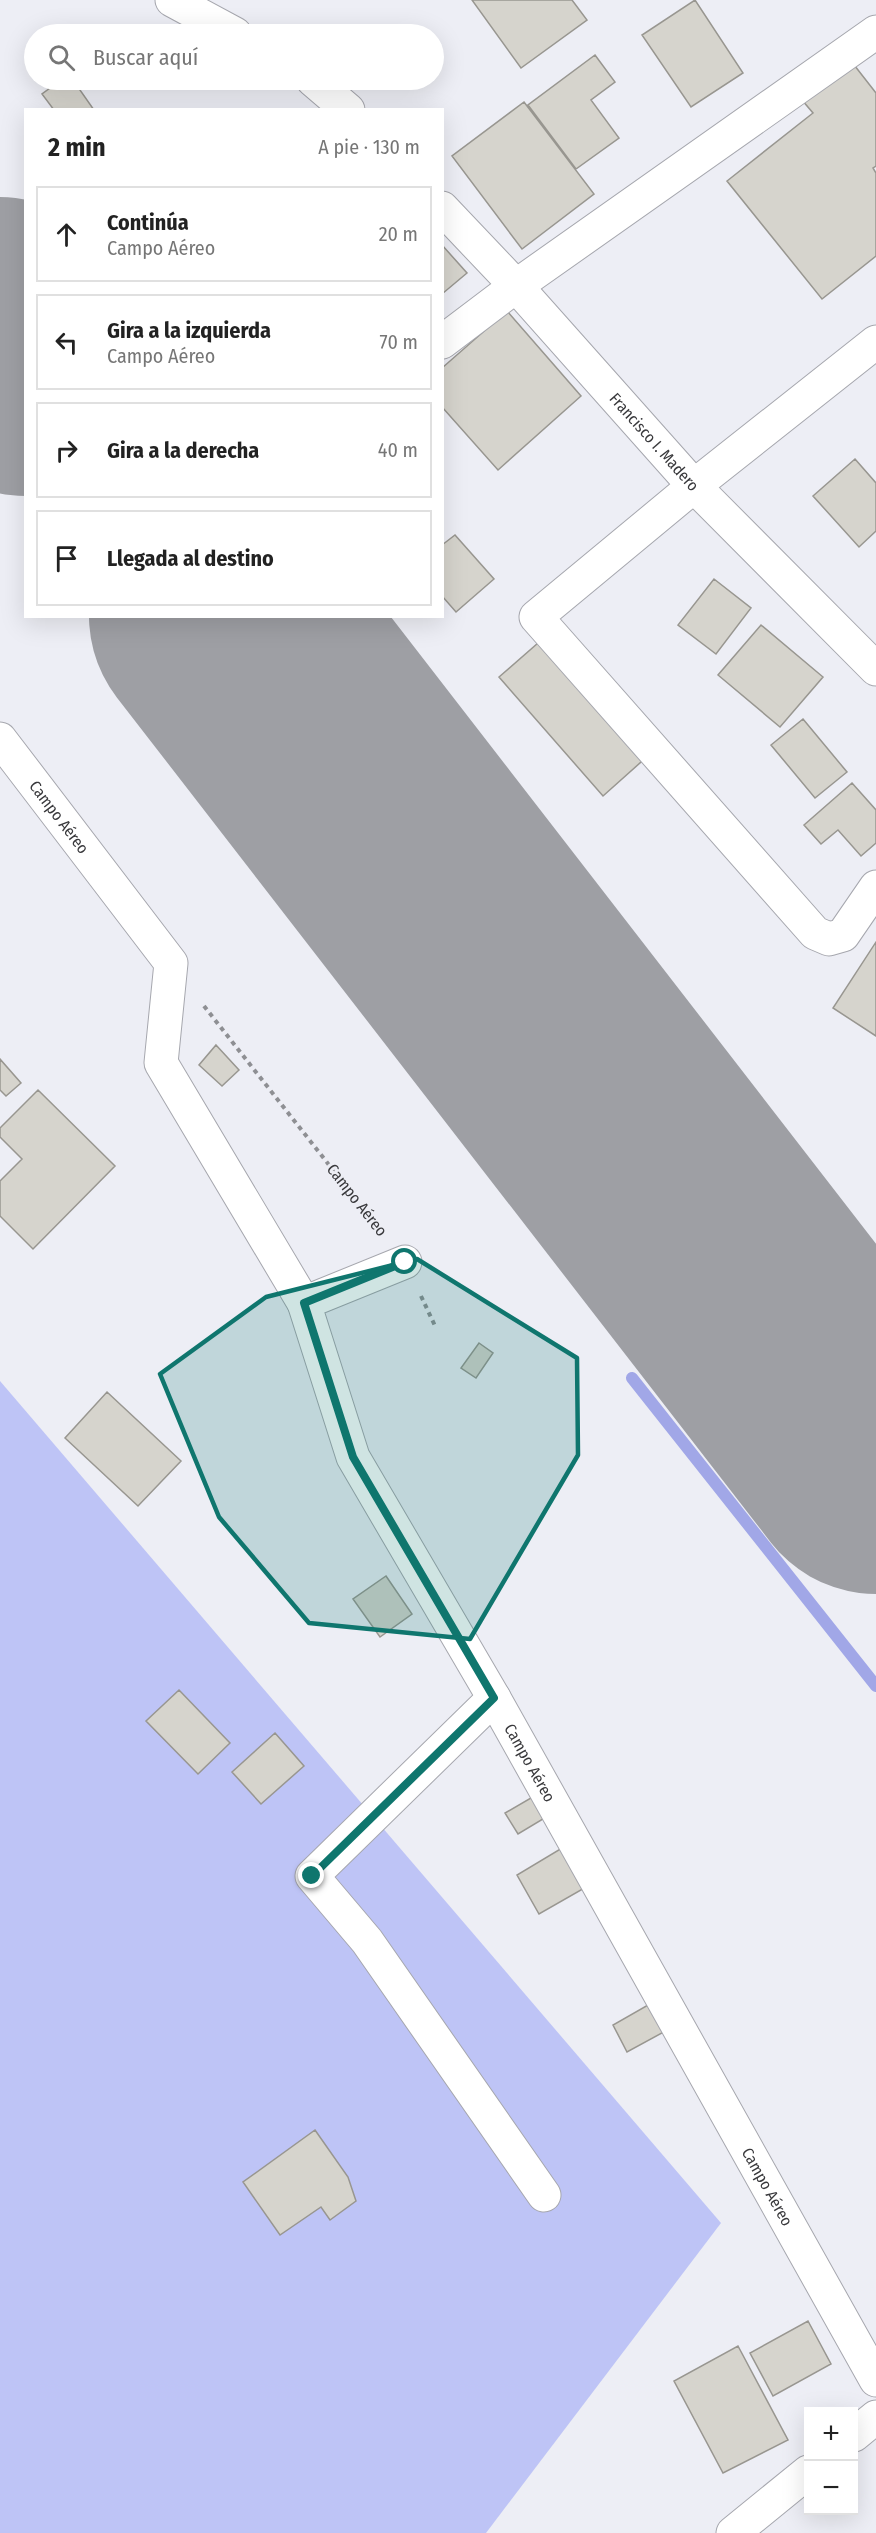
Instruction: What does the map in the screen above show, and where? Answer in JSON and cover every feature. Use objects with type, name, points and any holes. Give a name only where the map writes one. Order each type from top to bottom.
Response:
[{"type":"street","points":[[172,0],[216,24]]},
{"type":"street","points":[[444,340],[516,286],[876,32]]},
{"type":"street","points":[[325,90],[346,108]]},
{"type":"street","name":"Francisco I. Madero","points":[[444,210],[516,286],[693,486],[876,669]]},
{"type":"street","points":[[876,342],[693,486],[536,617],[815,933],[829,939],[843,935],[876,887]]},
{"type":"street","name":"Campo Aéreo","points":[[0,739],[171,963],[161,1063],[304,1303],[353,1457],[494,1698],[876,2380]]},
{"type":"street","points":[[304,1303],[405,1262]]},
{"type":"street","points":[[494,1698],[312,1876],[367,1941],[544,2195]]},
{"type":"street","points":[[858,2432],[876,2417]]},
{"type":"street","points":[[733,2533],[804,2475]]},
{"type":"path","name":"Campo Aéreo","points":[[171,963],[405,1262]]},
{"type":"highlighted area","points":[[417,1259],[577,1358],[578,1455],[470,1639],[309,1623],[219,1517],[160,1374],[266,1297]]},
{"type":"shaded area","points":[[0,1381],[721,2223],[486,2533],[0,2533]]},
{"type":"building","points":[[472,0],[572,0],[587,20],[521,68]]},
{"type":"building","points":[[695,0],[743,73],[691,107],[642,35]]},
{"type":"building","points":[[595,55],[615,82],[591,100],[619,138],[576,169],[528,105]]},
{"type":"building","points":[[851,61],[876,93],[876,166],[873,168],[876,173],[876,256],[822,299],[727,181],[813,113],[802,100]]},
{"type":"building","points":[[47,90],[80,90],[93,108],[52,108],[42,94]]},
{"type":"building","points":[[524,102],[594,194],[522,249],[452,156]]},
{"type":"building","points":[[444,247],[467,273],[444,292]]},
{"type":"building","points":[[507,311],[581,396],[498,470],[444,409],[444,366]]},
{"type":"building","points":[[855,459],[876,483],[876,531],[859,547],[813,496]]},
{"type":"building","points":[[455,535],[494,579],[456,612],[444,598],[444,543]]},
{"type":"building","points":[[714,579],[751,608],[716,654],[678,625]]},
{"type":"building","points":[[761,625],[823,677],[780,727],[718,675]]},
{"type":"building","points":[[546,636],[650,754],[603,796],[499,677]]},
{"type":"building","points":[[803,719],[847,772],[815,798],[771,745]]},
{"type":"building","points":[[852,783],[876,810],[876,843],[861,856],[838,830],[821,844],[804,825]]},
{"type":"building","points":[[876,942],[876,1036],[833,1008]]},
{"type":"building","points":[[216,1045],[239,1070],[222,1086],[199,1065]]},
{"type":"building","points":[[0,1059],[21,1083],[6,1096],[0,1090]]},
{"type":"building","points":[[38,1090],[115,1166],[33,1249],[0,1216],[0,1181],[22,1159],[0,1137],[0,1128]]},
{"type":"building","points":[[479,1343],[493,1353],[476,1378],[461,1368]]},
{"type":"building","points":[[107,1392],[181,1461],[138,1506],[65,1438]]},
{"type":"building","points":[[386,1576],[412,1614],[380,1637],[353,1599]]},
{"type":"building","points":[[179,1690],[230,1743],[198,1774],[146,1721]]},
{"type":"building","points":[[275,1733],[304,1766],[261,1804],[232,1772]]},
{"type":"building","points":[[536,1795],[548,1816],[518,1834],[505,1813]]},
{"type":"building","points":[[572,1842],[595,1882],[539,1914],[517,1875]]},
{"type":"building","points":[[655,2001],[671,2028],[627,2052],[613,2025]]},
{"type":"building","points":[[315,2130],[348,2177],[356,2201],[330,2220],[321,2207],[280,2235],[243,2182]]},
{"type":"building","points":[[808,2321],[831,2364],[773,2396],[750,2353]]},
{"type":"building","points":[[738,2346],[788,2440],[723,2473],[674,2381]]},
{"type":"waterway","points":[[632,1378],[876,1686]]},
{"type":"runway","points":[[0,330],[24,360]]},
{"type":"runway","points":[[224,618],[876,1461]]},
{"type":"route","points":[[312,1876],[494,1698],[353,1457],[304,1303],[405,1262]]}]
